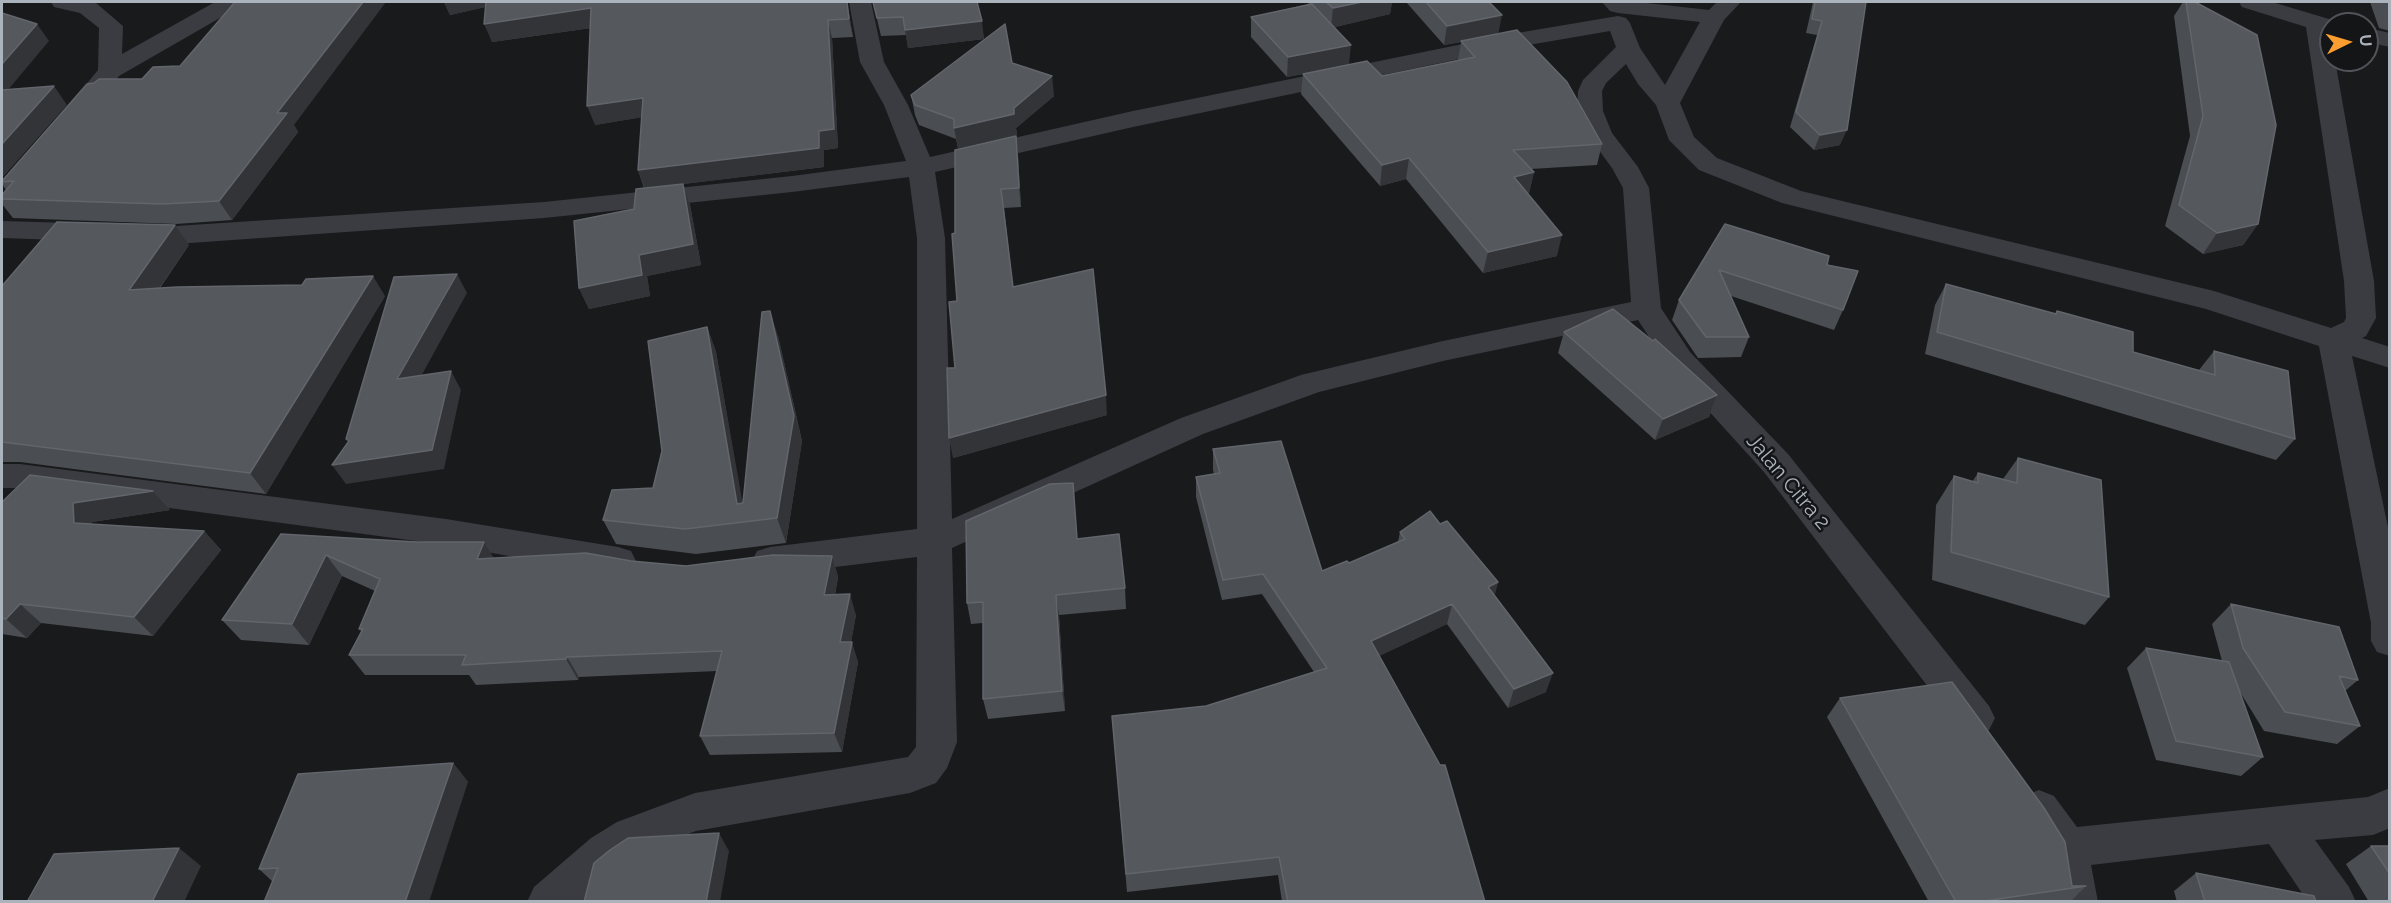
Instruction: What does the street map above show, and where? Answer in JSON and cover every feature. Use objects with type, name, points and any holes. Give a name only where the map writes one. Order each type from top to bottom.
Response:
[{"type":"street","points":[[62,2],[88,8],[111,26],[110,71]]},
{"type":"street","points":[[64,128],[110,71],[231,2]]},
{"type":"street","points":[[549,902],[615,847],[632,836],[695,812],[910,775],[922,770],[933,755],[937,742],[931,238],[921,167],[896,105],[872,62],[860,2]]},
{"type":"street","points":[[2250,2],[2319,23]]},
{"type":"street","points":[[2,229],[188,235],[544,210],[792,184],[921,167],[1156,114],[1506,43],[1616,10],[1722,9]]},
{"type":"street","points":[[1668,103],[1722,9]]},
{"type":"street","points":[[1616,10],[1628,48],[1647,79],[1668,103],[1682,140],[1708,164],[1792,197],[2214,301],[2390,358]]},
{"type":"street","name":"Jalan Citra 2","points":[[1628,48],[1595,80],[1590,92],[1590,111],[1600,134],[1625,167],[1636,188],[1646,309],[1679,359],[1776,463],[1996,747]]},
{"type":"street","points":[[2330,72],[2359,281],[2361,318],[2355,329],[2333,340]]},
{"type":"street","points":[[741,564],[935,541],[1192,426],[1312,383],[1443,351],[1646,309]]},
{"type":"street","points":[[2333,340],[2389,623],[2390,641]]},
{"type":"street","points":[[2,476],[20,476],[446,532],[653,566]]},
{"type":"street","points":[[2021,784],[2067,848],[2076,902]]},
{"type":"street","points":[[2067,848],[2373,816],[2390,807]]},
{"type":"street","points":[[2280,824],[2334,902]]},
{"type":"building","points":[[235,2],[363,2],[277,113],[287,113],[219,201],[163,204],[2,199],[2,195],[14,181],[2,181],[87,84],[99,79],[142,79],[153,67],[180,66]]},
{"type":"building","points":[[486,2],[847,2],[849,19],[828,20],[834,129],[819,131],[819,148],[638,170],[643,98],[587,106],[591,8],[484,24]]},
{"type":"building","points":[[873,2],[977,2],[982,21],[905,30],[903,17],[877,18]]},
{"type":"building","points":[[1326,2],[1362,2],[1333,8]]},
{"type":"building","points":[[1426,2],[1489,2],[1502,15],[1447,26]]},
{"type":"building","points":[[1815,2],[1866,2],[1847,130],[1820,135],[1796,112],[1822,21],[1812,19]]},
{"type":"building","points":[[2186,2],[2195,2],[2257,35],[2276,125],[2258,224],[2217,233],[2179,205],[2203,116]]},
{"type":"building","points":[[1312,4],[1351,45],[1288,57],[1251,17]]},
{"type":"building","points":[[2,13],[37,24],[2,64]]},
{"type":"building","points":[[1005,24],[1012,63],[1052,76],[1014,108],[1014,114],[954,128],[954,119],[915,105],[911,95]]},
{"type":"building","points":[[1517,30],[1567,82],[1602,144],[1513,150],[1534,172],[1514,177],[1562,235],[1488,252],[1409,158],[1382,165],[1303,74],[1367,61],[1382,76],[1475,57],[1461,41]]},
{"type":"building","points":[[54,86],[2,144],[2,90]]},
{"type":"building","points":[[1016,136],[1019,188],[1001,189],[1013,287],[1093,269],[1106,395],[949,438],[947,368],[955,368],[949,302],[957,301],[952,234],[955,233],[955,150]]},
{"type":"building","points":[[683,184],[693,244],[639,255],[642,275],[579,288],[574,221],[634,209],[636,189]]},
{"type":"building","points":[[57,222],[175,225],[129,290],[302,285],[306,279],[373,276],[250,473],[2,442],[2,286]]},
{"type":"building","points":[[1725,224],[1829,256],[1827,265],[1858,271],[1843,310],[1719,270],[1749,337],[1706,337],[1679,300]]},
{"type":"building","points":[[457,274],[397,379],[451,371],[432,450],[332,465],[349,441],[346,439],[394,277]]},
{"type":"building","points":[[1946,284],[2133,332],[2133,352],[2215,375],[2214,351],[2288,371],[2295,439],[1937,332]]},
{"type":"building","points":[[1613,309],[1653,341],[1655,339],[1717,395],[1663,419],[1564,332]]},
{"type":"building","points":[[770,311],[794,416],[777,518],[685,529],[603,520],[612,490],[653,488],[662,451],[648,341],[707,327],[737,504],[743,503],[762,312]]},
{"type":"building","points":[[1281,441],[1322,571],[1347,561],[1349,563],[1405,539],[1400,532],[1430,511],[1440,524],[1447,521],[1498,582],[1488,587],[1553,673],[1514,689],[1452,604],[1371,641],[1440,765],[1445,765],[1485,902],[1288,902],[1279,857],[1126,874],[1112,716],[1206,706],[1327,668],[1263,574],[1223,580],[1196,477],[1220,473],[1213,449]]},
{"type":"building","points":[[2018,458],[2101,480],[2109,597],[1951,552],[1954,476],[1978,483],[1978,473],[2017,483]]},
{"type":"building","points":[[30,475],[153,491],[73,503],[74,523],[204,531],[134,617],[20,604],[6,619],[2,618],[2,502]]},
{"type":"building","points":[[1073,483],[1077,539],[1119,534],[1125,588],[1056,595],[1062,691],[983,699],[983,602],[967,603],[966,521],[1050,484]]},
{"type":"building","points":[[281,534],[417,542],[484,542],[477,559],[586,553],[631,561],[686,566],[773,555],[832,556],[824,595],[850,594],[840,642],[852,642],[834,733],[700,736],[722,651],[567,657],[566,659],[462,665],[466,655],[349,655],[363,629],[359,629],[380,579],[326,555],[292,624],[222,620]]},
{"type":"building","points":[[2231,604],[2339,627],[2358,680],[2339,676],[2360,726],[2285,712],[2243,648]]},
{"type":"building","points":[[2146,648],[2229,662],[2263,757],[2176,741]]},
{"type":"building","points":[[1952,682],[2044,808],[2065,842],[2072,886],[2086,886],[1978,902],[1956,902],[1840,698]]},
{"type":"building","points":[[453,763],[405,902],[264,902],[278,868],[259,869],[298,774]]},
{"type":"building","points":[[719,833],[706,902],[584,902],[594,863],[628,838]]},
{"type":"building","points":[[2371,846],[2390,846],[2390,874]]},
{"type":"building","points":[[179,848],[152,902],[27,902],[54,854]]},
{"type":"building","points":[[2196,873],[2314,896],[2316,902],[2205,902]]}]
